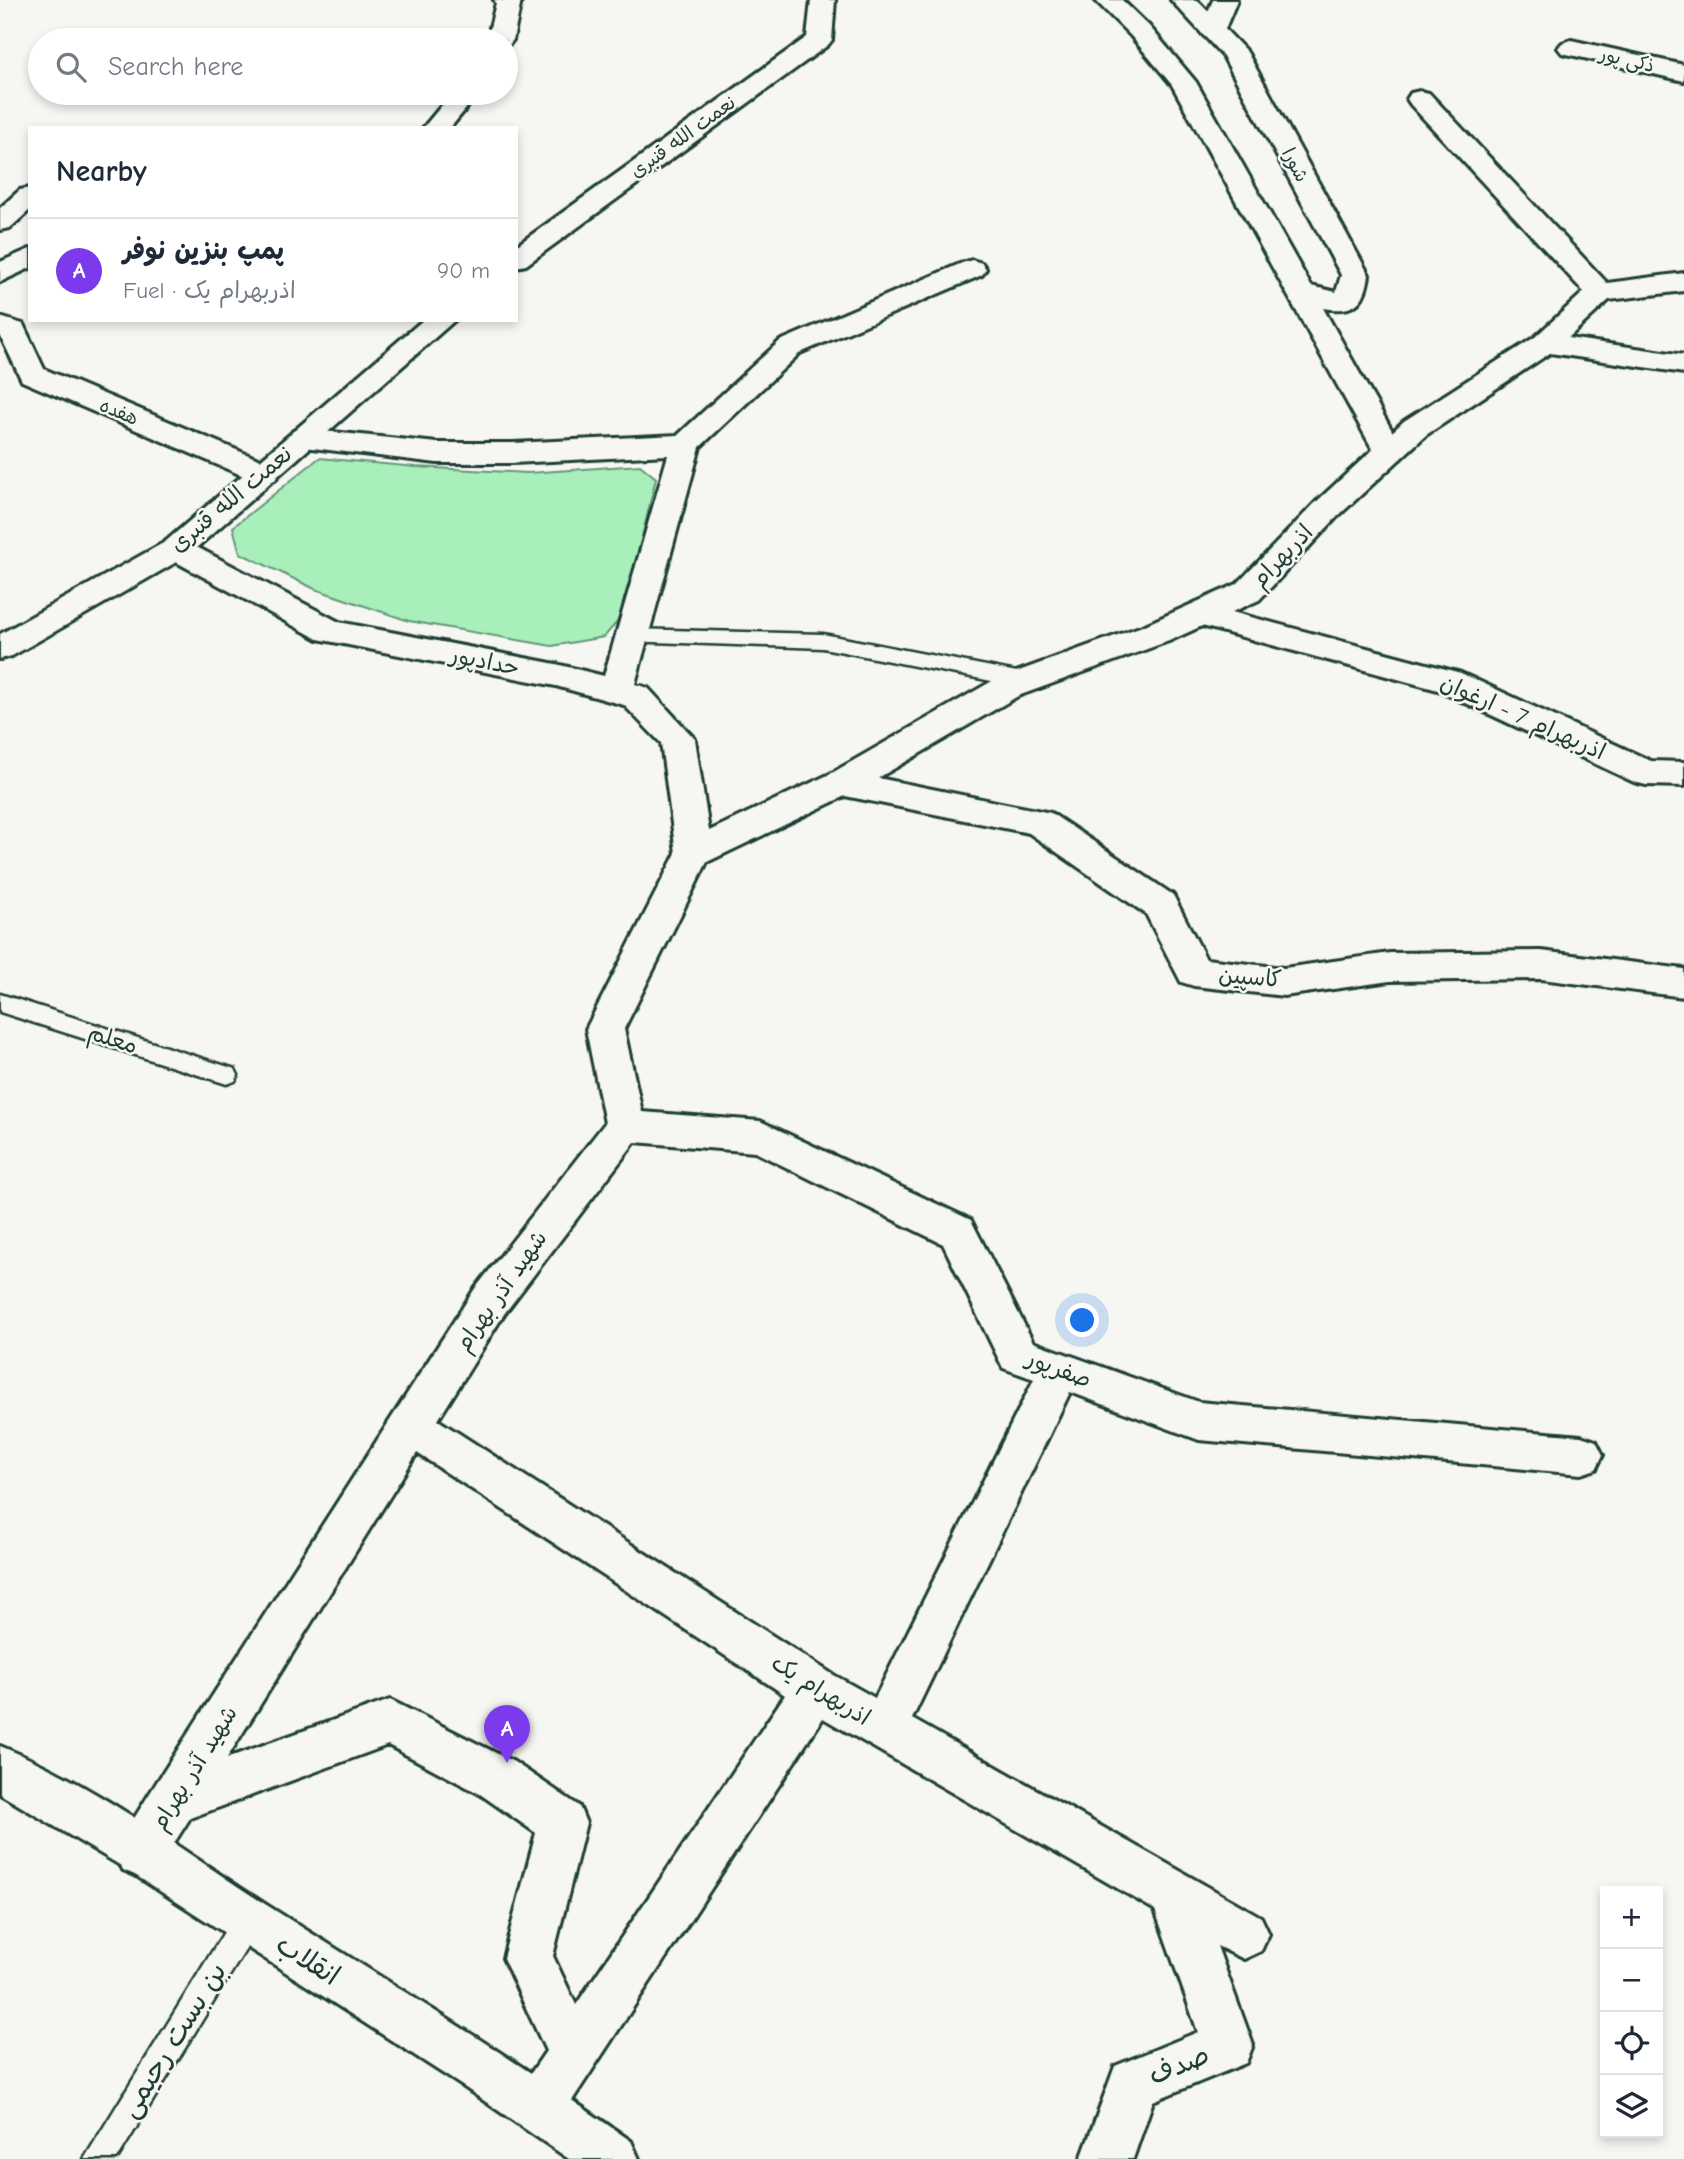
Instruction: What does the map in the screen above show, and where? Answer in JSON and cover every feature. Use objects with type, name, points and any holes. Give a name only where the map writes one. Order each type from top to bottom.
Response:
[{"type":"street","points":[[503,28],[509,1],[506,0]]},
{"type":"street","name":"نعمت الله قنبری","points":[[518,258],[818,40],[823,0]]},
{"type":"street","name":"شورا","points":[[1107,0],[1184,40],[1234,52],[1355,275],[1352,295],[1339,302],[1325,302],[1300,292]]},
{"type":"street","name":"شورا","points":[[1183,0],[1183,82],[1389,452]]},
{"type":"street","points":[[1184,40],[1225,0]]},
{"type":"street","name":"ذکی پور","points":[[1571,48],[1684,73]]},
{"type":"street","points":[[1420,99],[1600,292],[1684,282]]},
{"type":"street","points":[[438,126],[456,105]]},
{"type":"street","points":[[0,222],[28,198]]},
{"type":"street","points":[[0,230],[28,239]]},
{"type":"street","points":[[0,273],[28,258]]},
{"type":"street","points":[[616,691],[687,444],[790,348],[972,269]]},
{"type":"street","name":"اذربهرام","points":[[842,783],[1006,688],[1157,633],[1248,592],[1326,510],[1415,428],[1545,343],[1600,292]]},
{"type":"street","name":"نعمت الله قنبری","points":[[0,648],[176,548],[439,322]]},
{"type":"street","name":"هفده","points":[[0,326],[13,330],[32,375],[264,472]]},
{"type":"street","points":[[1545,343],[1684,364]]},
{"type":"street","points":[[304,438],[438,453],[513,453],[687,444]]},
{"type":"street","name":"حدادپور","points":[[176,548],[330,631],[556,675],[636,696],[678,739],[695,853]]},
{"type":"street","name":"اذربهرام 7 - ارغوان","points":[[1198,614],[1449,681],[1646,773],[1684,774]]},
{"type":"street","points":[[625,1126],[605,1029],[695,853],[842,783]]},
{"type":"street","name":"کاسپین","points":[[842,783],[1039,822],[1160,905],[1194,972],[1284,982],[1390,967],[1541,965],[1684,983]]},
{"type":"street","name":"صفرپور","points":[[625,1126],[760,1137],[957,1232],[1018,1355],[1199,1421],[1581,1455]]},
{"type":"street","name":"شهید آذر بهرام","points":[[140,1853],[489,1302],[625,1126]]},
{"type":"street","points":[[884,1728],[1060,1370]]},
{"type":"street","name":"اذربهرام یک","points":[[411,1426],[816,1689],[1244,1934]]},
{"type":"street","points":[[538,2107],[816,1689]]},
{"type":"street","points":[[172,1801],[390,1722],[496,1778],[562,1822],[528,1958],[573,2053]]},
{"type":"street","name":"انقلاب","points":[[0,1769],[34,1786],[247,1921],[538,2107],[613,2159]]},
{"type":"street","name":"صدف","points":[[1107,2159],[1133,2084],[1227,2045],[1174,1894]]},
{"type":"lane","points":[[631,636],[823,641],[1027,681]]},
{"type":"lane","name":"معلم","points":[[0,1003],[227,1075]]},
{"type":"lane","name":"بن بست رحیمی","points":[[99,2159],[247,1921]]},
{"type":"green space","points":[[319,458],[528,473],[640,465],[656,478],[624,614],[604,637],[552,646],[409,621],[315,589],[240,553],[233,527]]},
{"type":"place","name":"پمپ بنزین نوفر","points":[[507,1763]]}]
